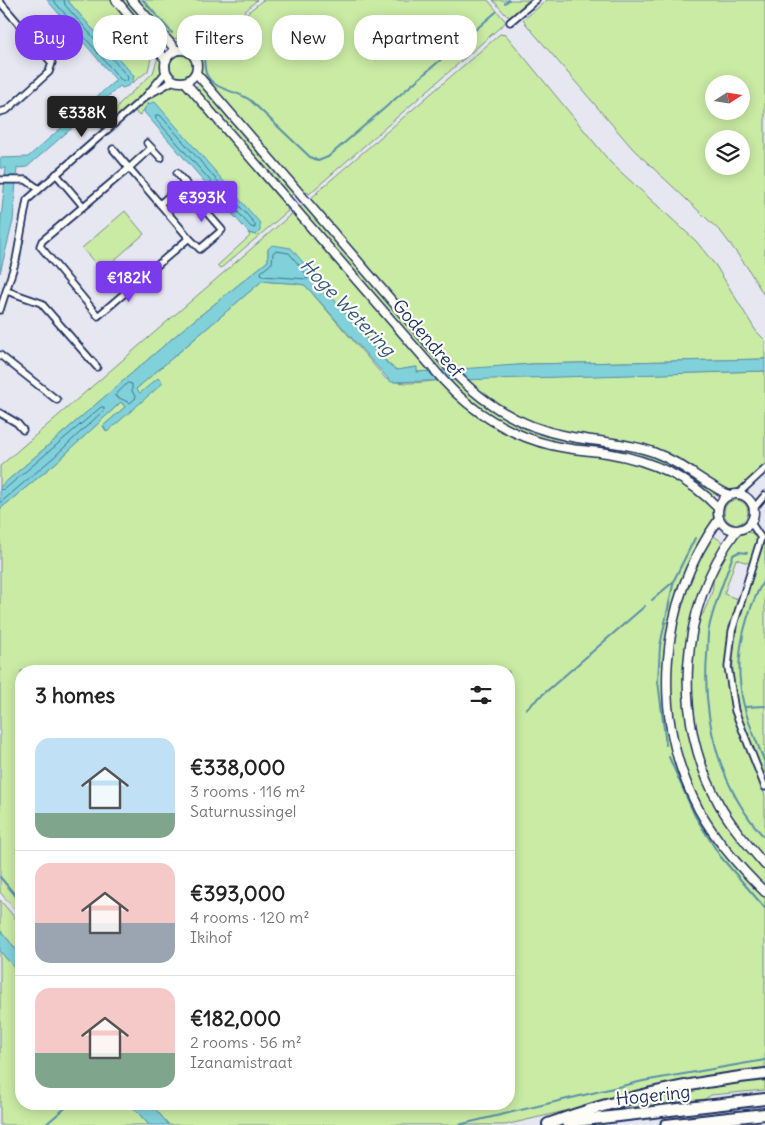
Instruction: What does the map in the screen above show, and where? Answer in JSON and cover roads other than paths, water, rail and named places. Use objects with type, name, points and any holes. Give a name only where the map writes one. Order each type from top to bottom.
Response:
[{"type":"highway","points":[[547,1125],[597,1106],[657,1091],[765,1074]]},
{"type":"highway","name":"Hogering","points":[[547,1125],[765,1099]]},
{"type":"highway","name":"Hogering","points":[[666,1125],[765,1114]]},
{"type":"main road","points":[[116,0],[128,15]]},
{"type":"main road","points":[[132,0],[176,50]]},
{"type":"main road","points":[[166,60],[166,72],[173,81],[184,82],[191,79],[196,73],[197,64],[193,56],[185,50],[176,50],[167,58]]},
{"type":"main road","name":"Godendreef","points":[[196,73],[448,366],[483,399],[523,423],[568,437],[621,443],[653,452],[684,466],[729,495]]},
{"type":"main road","name":"Godendreef","points":[[184,82],[444,381],[471,406],[516,433],[536,441],[564,448],[621,456],[649,464],[688,483],[708,497],[718,508]]},
{"type":"main road","points":[[719,519],[729,529],[742,530],[751,523],[754,508],[748,499],[738,494],[729,495],[720,503],[718,508],[719,519],[696,556],[684,584],[674,616],[667,657],[669,715],[675,748],[686,782],[699,810],[729,855],[765,892]]},
{"type":"main road","points":[[736,531],[716,562],[694,620],[688,659],[688,703],[699,757],[719,803],[740,835],[765,865]]},
{"type":"street","points":[[510,22],[536,0]]},
{"type":"street","points":[[0,2],[52,63],[49,72],[7,110],[0,112]]},
{"type":"street","points":[[0,310],[16,260],[27,200],[146,96],[166,72]]},
{"type":"street","points":[[146,96],[173,81]]},
{"type":"street","points":[[161,158],[149,145],[129,168],[42,241],[40,246],[98,316],[190,238]]},
{"type":"street","points":[[113,149],[200,248],[222,230],[196,200]]},
{"type":"street","points":[[177,173],[190,189]]},
{"type":"street","points":[[56,174],[83,206]]},
{"type":"street","points":[[3,180],[21,180],[33,183],[39,189]]},
{"type":"street","points":[[160,204],[185,182]]},
{"type":"street","points":[[7,290],[41,303],[97,367]]},
{"type":"street","points":[[0,355],[57,400]]},
{"type":"street","points":[[0,413],[17,423],[23,430]]},
{"type":"street","points":[[738,494],[765,469]]},
{"type":"street","points":[[754,508],[765,495]]},
{"type":"street","points":[[751,523],[762,538],[732,631],[728,667],[735,711],[765,787]]},
{"type":"water","points":[[47,0],[67,0],[80,15],[60,15]]},
{"type":"water","points":[[83,18],[93,29],[93,53],[83,42]]},
{"type":"water","points":[[99,60],[120,60],[134,76],[130,84],[122,88],[120,86],[27,167],[17,168],[13,221],[0,273],[0,230],[6,168],[0,168],[0,158],[28,157],[116,80]]},
{"type":"water","points":[[155,102],[260,223],[260,231],[256,235],[249,233],[144,112],[148,105]]},
{"type":"water","points":[[272,245],[291,248],[387,363],[397,370],[417,367],[417,372],[531,364],[765,359],[765,371],[391,382],[305,285],[262,281],[136,389],[140,393],[158,378],[163,383],[107,432],[103,426],[125,407],[121,402],[58,461],[0,509],[0,487],[182,330],[268,261],[268,249]]},
{"type":"water","points":[[0,930],[15,948],[15,969],[0,951]]},
{"type":"water","points":[[135,1110],[156,1110],[169,1125],[149,1125]]},
{"type":"waterway","points":[[143,0],[172,33]]},
{"type":"waterway","points":[[505,3],[509,0]]},
{"type":"waterway","points":[[204,60],[209,79],[220,87],[250,100],[310,157],[318,161],[328,157],[496,12]]},
{"type":"waterway","points":[[666,745],[658,681],[660,646],[674,580],[695,538]]},
{"type":"waterway","points":[[747,553],[739,552],[733,555],[711,619],[708,634],[706,680],[711,729],[717,752],[736,798],[749,819],[765,838]]},
{"type":"waterway","points":[[765,578],[747,618],[740,661],[741,690],[745,709],[765,763]]},
{"type":"waterway","points":[[652,600],[673,582]]},
{"type":"waterway","points":[[526,709],[645,606]]},
{"type":"waterway","points":[[745,707],[765,706]]},
{"type":"waterway","points":[[669,757],[695,816],[720,856],[765,908]]},
{"type":"waterway","points":[[0,877],[15,895]]},
{"type":"waterway","points":[[458,1125],[643,1081],[765,1060]]},
{"type":"waterway","points":[[45,1125],[63,1110]]},
{"type":"water label","name":"Hoge Wetering","points":[[348,307]]}]
